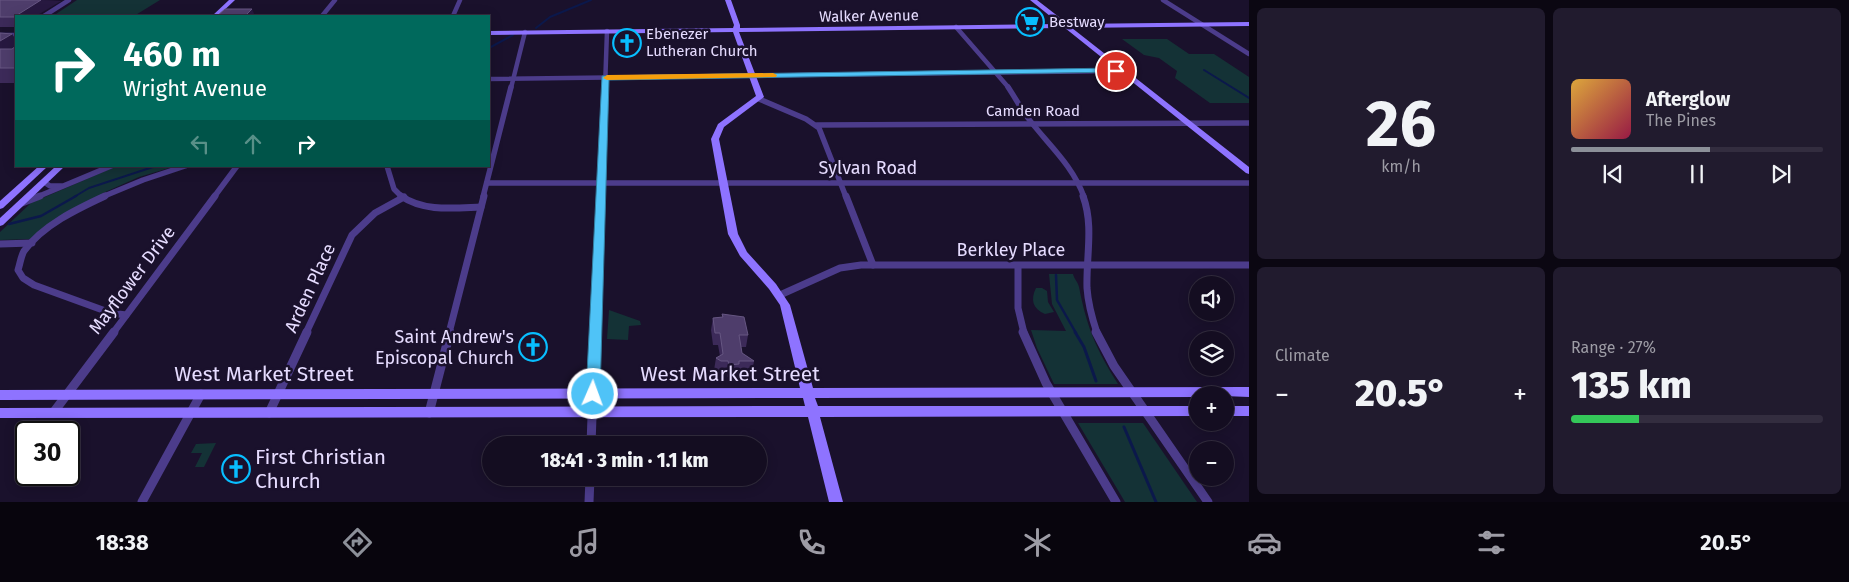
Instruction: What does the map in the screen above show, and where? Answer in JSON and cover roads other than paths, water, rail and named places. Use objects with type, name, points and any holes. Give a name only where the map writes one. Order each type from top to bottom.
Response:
[{"type":"street","points":[[46,15],[69,0]]},
{"type":"street","points":[[216,15],[232,0]]},
{"type":"street","points":[[323,15],[335,0]]},
{"type":"street","points":[[453,15],[460,0]]},
{"type":"street","points":[[728,0],[759,99],[817,124],[873,265]]},
{"type":"street","points":[[1033,0],[1249,171]]},
{"type":"street","points":[[1163,0],[1249,54]]},
{"type":"street","name":"Walker Avenue","points":[[490,33],[1249,24]]},
{"type":"street","points":[[956,27],[997,72],[1034,124],[1058,152],[1079,183],[1088,209],[1090,265],[1086,274],[1094,324],[1103,346],[1133,393],[1208,502]]},
{"type":"street","points":[[591,436],[607,31]]},
{"type":"street","points":[[429,413],[525,32]]},
{"type":"street","points":[[0,35],[15,35]]},
{"type":"street","points":[[490,79],[1121,71]]},
{"type":"street","points":[[759,99],[721,126],[718,132],[715,139],[723,183],[738,247],[780,295],[785,305],[836,502]]},
{"type":"street","name":"Camden Road","points":[[817,124],[1249,124]]},
{"type":"street","points":[[0,206],[43,167]]},
{"type":"street","points":[[0,216],[54,167]]},
{"type":"street","points":[[0,223],[60,167]]},
{"type":"street","points":[[22,203],[109,167]]},
{"type":"street","points":[[126,315],[110,313],[27,282],[20,274],[18,264],[22,254],[32,243],[64,218],[100,196],[138,180],[182,167]]},
{"type":"street","name":"Mayflower Drive","points":[[53,413],[236,167]]},
{"type":"street","points":[[387,167],[392,184],[404,197],[432,207],[481,207]]},
{"type":"street","points":[[44,182],[50,186],[66,185]]},
{"type":"street","name":"Sylvan Road","points":[[488,183],[1249,183]]},
{"type":"street","name":"Arden Place","points":[[269,413],[352,234],[375,213],[404,197]]},
{"type":"street","points":[[0,244],[32,243]]},
{"type":"street","name":"Berkley Place","points":[[780,295],[840,268],[873,265],[1249,265]]},
{"type":"street","points":[[1018,266],[1016,294],[1019,319],[1036,368],[1116,502]]},
{"type":"street","name":"West Market Street","points":[[0,395],[1249,392]]},
{"type":"street","points":[[142,502],[201,394]]},
{"type":"street","points":[[1234,411],[1249,411]]},
{"type":"street","name":"West Market Street","points":[[0,413],[1189,412]]},
{"type":"street","points":[[590,486],[590,502]]},
{"type":"waterway","points":[[536,28],[550,17],[591,0]]},
{"type":"waterway","points":[[490,47],[513,35]]},
{"type":"waterway","points":[[1204,70],[1249,98]]},
{"type":"waterway","points":[[74,197],[89,188],[153,167]]},
{"type":"waterway","points":[[9,224],[41,216],[76,196]]},
{"type":"waterway","points":[[1056,275],[1057,300],[1076,333]]},
{"type":"waterway","points":[[1075,332],[1084,347],[1096,381]]},
{"type":"waterway","points":[[1124,427],[1156,502]]},
{"type":"place","name":"Bestway","points":[[1030,22]]},
{"type":"place","name":"Ebenezer Lutheran Church","points":[[627,43]]},
{"type":"place","name":"Saint Andrew's Episcopal Church","points":[[533,347]]},
{"type":"place","name":"First Christian Church","points":[[236,469]]}]
